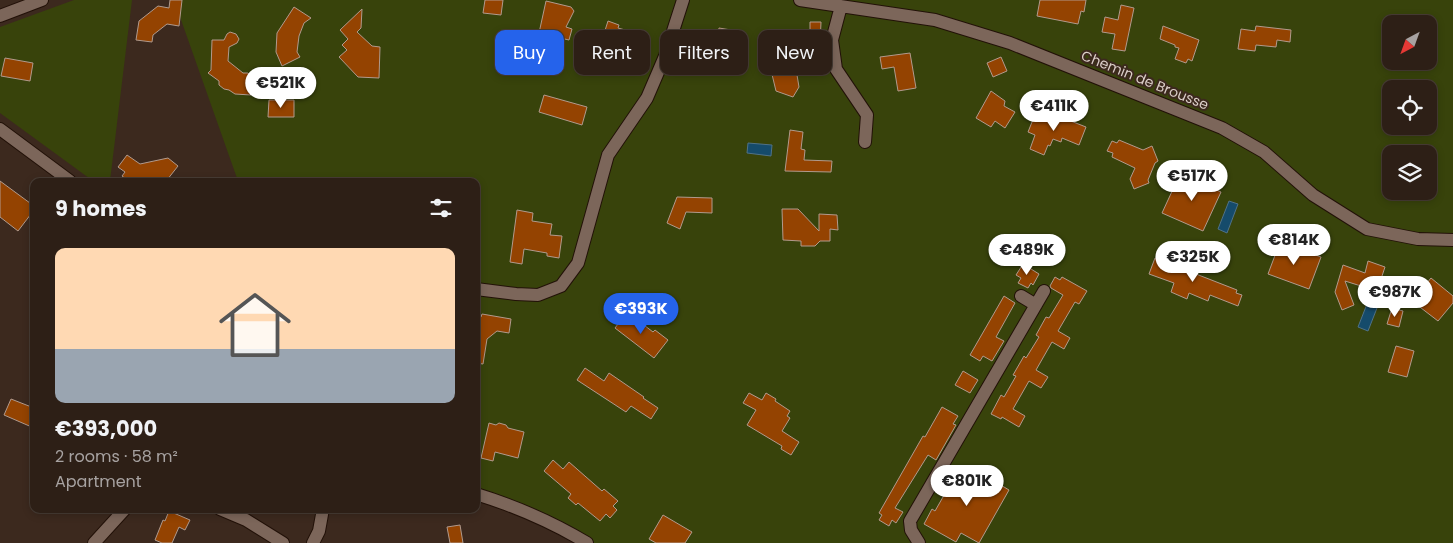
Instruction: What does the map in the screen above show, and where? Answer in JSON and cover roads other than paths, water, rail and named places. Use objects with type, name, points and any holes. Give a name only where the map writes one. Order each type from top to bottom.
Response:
[{"type":"street","points":[[0,16],[42,0]]},
{"type":"street","points":[[480,290],[516,294],[538,294],[560,286],[578,263],[608,155],[647,98],[665,56],[683,0]]},
{"type":"street","name":"Chemin de Brousse","points":[[800,0],[935,20],[1010,43],[1222,128],[1264,152],[1313,195],[1366,229],[1418,239],[1453,240]]},
{"type":"street","points":[[841,6],[832,40],[836,69],[867,115],[865,142]]},
{"type":"street","points":[[0,130],[66,178]]},
{"type":"street","points":[[919,543],[911,530],[910,521],[1044,291]]},
{"type":"street","points":[[1022,296],[1036,305]]},
{"type":"street","points":[[480,495],[522,510],[587,543]]},
{"type":"street","points":[[94,543],[121,513]]},
{"type":"street","points":[[229,513],[246,520],[283,543]]},
{"type":"street","points":[[313,543],[319,531],[322,513]]},
{"type":"water","points":[[748,143],[772,145],[771,156],[747,153]]},
{"type":"water","points":[[1229,201],[1238,204],[1227,233],[1218,229]]},
{"type":"water","points":[[1367,304],[1377,308],[1368,331],[1358,327]]}]
